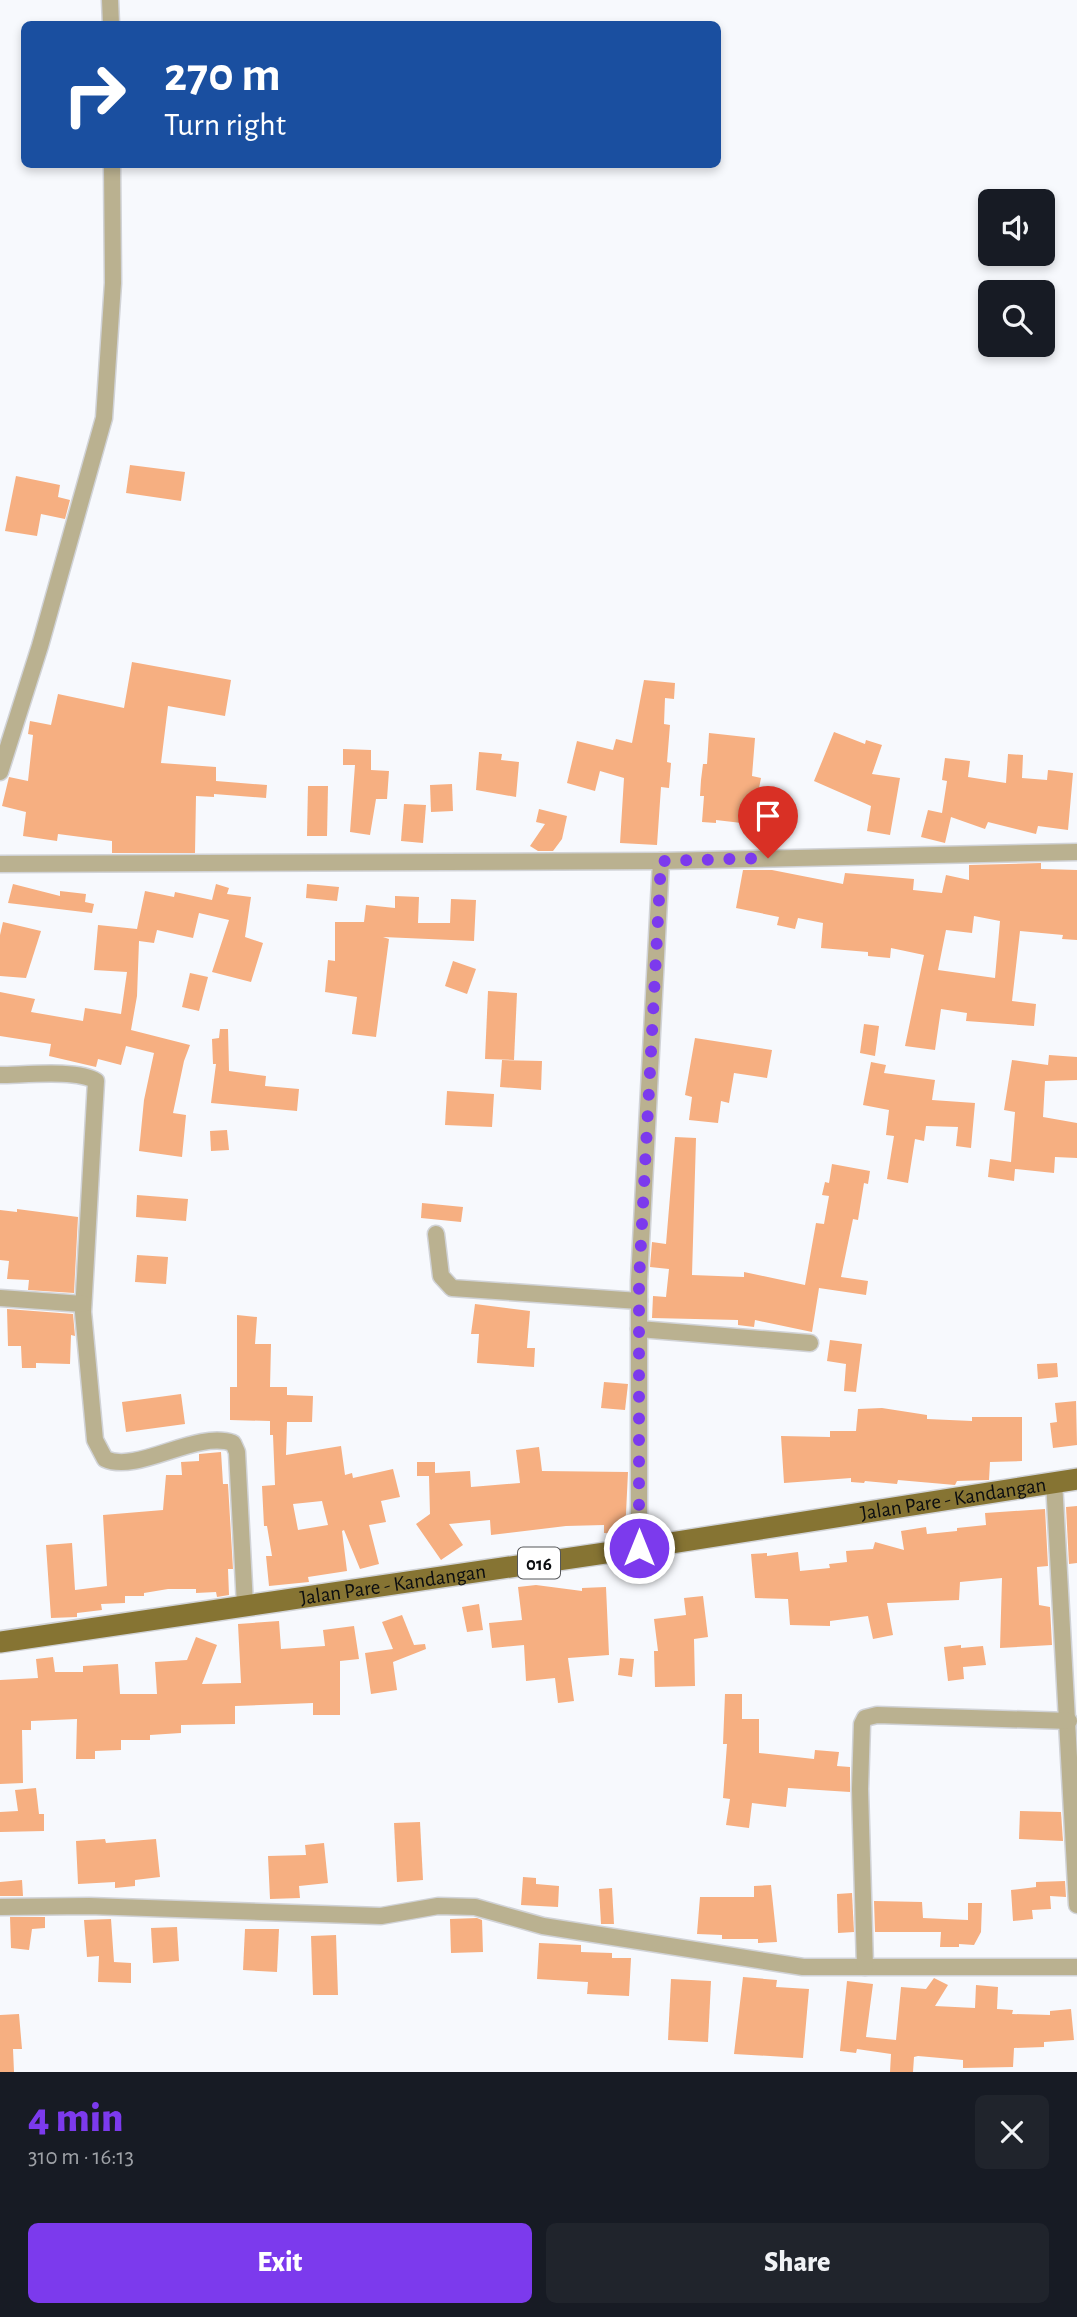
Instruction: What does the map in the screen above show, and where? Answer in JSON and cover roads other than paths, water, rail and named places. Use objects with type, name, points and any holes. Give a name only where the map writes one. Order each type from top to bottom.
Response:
[{"type":"main road","name":"Jalan Pare - Kandangan","points":[[0,1642],[639,1548],[1077,1479]]},
{"type":"street","points":[[110,0],[111,21]]},
{"type":"street","points":[[0,772],[40,646],[104,418],[113,283],[112,168]]},
{"type":"street","points":[[0,864],[661,861],[1077,852]]},
{"type":"street","points":[[639,1548],[639,1301],[661,861]]},
{"type":"street","points":[[0,1075],[89,1077],[97,1083],[83,1304],[95,1440],[104,1459],[122,1464],[208,1442],[231,1441],[236,1447],[245,1605]]},
{"type":"street","points":[[436,1234],[441,1276],[452,1288],[639,1301]]},
{"type":"street","points":[[0,1298],[83,1304]]},
{"type":"street","points":[[639,1329],[810,1343]]},
{"type":"street","points":[[1054,1481],[1071,1716],[1077,1905]]},
{"type":"street","points":[[865,1967],[860,1789],[861,1733],[865,1718],[877,1715],[1071,1716]]},
{"type":"street","points":[[0,1907],[89,1906],[381,1916],[438,1906],[475,1907],[543,1926],[790,1965],[1077,1966]]}]
